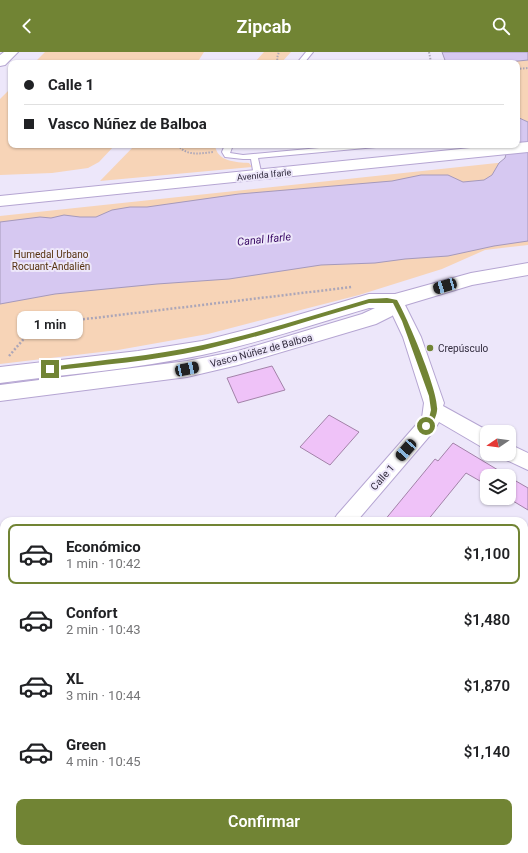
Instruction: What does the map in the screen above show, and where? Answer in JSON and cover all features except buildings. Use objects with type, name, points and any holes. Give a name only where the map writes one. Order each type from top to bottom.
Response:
[{"type":"street","points":[[0,62],[12,52]]},
{"type":"street","name":"Avenida Ifarle","points":[[0,202],[258,176],[478,149],[499,150],[518,148]]},
{"type":"street","name":"Vasco Núñez de Balboa","points":[[2,368],[157,355],[202,348],[250,336],[369,301],[395,302],[426,291],[471,279],[528,269]]},
{"type":"street","points":[[395,302],[412,337],[432,396],[434,410],[480,436]]},
{"type":"street","name":"Vasco Núñez de Balboa","points":[[0,393],[187,369],[232,359],[369,319],[385,311],[395,302]]},
{"type":"street","name":"Calle 1","points":[[347,517],[432,419],[434,410]]},
{"type":"street","points":[[516,456],[528,462]]},
{"type":"lane","points":[[303,60],[310,52]]},
{"type":"lane","points":[[228,148],[228,155],[254,157],[346,148]]},
{"type":"lane","points":[[254,157],[258,176]]},
{"type":"path","points":[[179,148],[188,153],[205,153],[228,148]]},
{"type":"path","points":[[2,368],[34,327],[44,324],[358,286]]},
{"type":"green space","points":[[45,52],[204,52],[199,60],[37,60]]},
{"type":"green space","points":[[264,52],[291,52],[284,60],[257,60]]},
{"type":"green space","points":[[528,60],[528,122],[520,118],[520,61]]},
{"type":"green space","points":[[8,91],[8,148],[112,148],[99,162],[88,168],[52,173],[0,175],[0,99]]},
{"type":"green space","points":[[132,148],[216,148],[219,155],[223,158],[249,163],[252,167],[100,181]]},
{"type":"green space","name":"Humedal Urbano Rocuant-Andalién","points":[[528,161],[528,245],[485,250],[442,269],[359,295],[208,334],[118,350],[0,364],[0,216],[497,163]]},
{"type":"water","points":[[442,52],[528,52],[528,60],[520,61],[445,60]]},
{"type":"water","name":"Humedal Urbano Rocuant-Andalién","points":[[520,118],[528,122],[528,241],[494,246],[448,256],[375,263],[321,265],[229,279],[157,284],[55,294],[0,304],[0,222],[40,217],[51,218],[64,215],[96,217],[112,210],[130,207],[147,207],[239,194],[392,181],[421,175],[448,175],[463,182],[484,180],[492,175],[499,163],[505,158],[506,154],[513,148],[520,148]]},
{"type":"place","name":"Crepúsculo","points":[[430,348]]},
{"type":"route","points":[[50,369],[202,348],[257,334],[369,301],[387,300],[395,302],[405,321],[432,396],[434,410],[432,419],[426,426]]},
{"type":"water label","name":"Canal Ifarle","points":[[264,239]]}]
